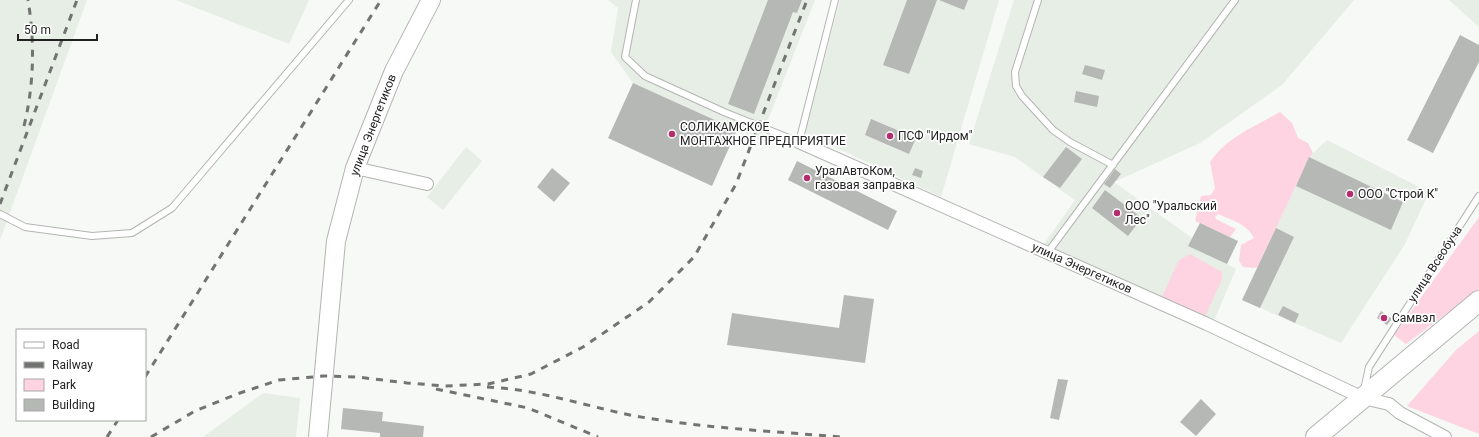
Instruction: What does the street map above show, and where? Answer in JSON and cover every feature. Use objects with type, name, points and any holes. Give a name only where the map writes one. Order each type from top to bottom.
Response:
[{"type":"main road","points":[[1316,437],[1479,301]]},
{"type":"street","name":"улица Энергетиков","points":[[318,437],[336,241],[354,168],[394,71],[431,0]]},
{"type":"street","name":"улица Энергетиков","points":[[799,142],[1048,252],[1251,345],[1362,398]]},
{"type":"street","points":[[354,168],[428,184]]},
{"type":"street","points":[[1362,398],[1388,404],[1400,413],[1445,437]]},
{"type":"lane","points":[[0,214],[25,227],[92,236],[132,233],[172,208],[349,0]]},
{"type":"lane","points":[[636,0],[625,57],[644,76],[724,112],[799,142],[835,0]]},
{"type":"lane","points":[[1038,0],[1014,72],[1016,86],[1022,96],[1053,130],[1070,142],[1113,165]]},
{"type":"lane","points":[[1048,252],[1236,0]]},
{"type":"lane","name":"улица Всеобуча","points":[[1362,398],[1369,367],[1479,196]]},
{"type":"shaded area","points":[[0,0],[87,0],[0,240]]},
{"type":"shaded area","points":[[176,0],[309,0],[289,44]]},
{"type":"shaded area","points":[[608,0],[815,0],[760,140],[633,83],[611,52],[618,8]]},
{"type":"shaded area","points":[[840,0],[999,0],[941,197],[805,133]]},
{"type":"shaded area","name":"ООО \"Уральский Лес\"","points":[[1014,0],[1354,0],[1282,85],[1200,143],[1114,182],[1192,238],[1200,223],[1238,241],[1227,264],[1236,269],[1213,323],[1044,244],[1075,200],[1015,157],[969,144]]},
{"type":"shaded area","points":[[1449,0],[1479,0],[1479,27]]},
{"type":"shaded area","name":"ООО \"Строй К\"","points":[[1327,140],[1429,192],[1405,244],[1341,343],[1242,300],[1309,157]]},
{"type":"shaded area","points":[[466,147],[482,161],[443,210],[427,197]]},
{"type":"shaded area","points":[[263,393],[300,398],[296,437],[203,437]]},
{"type":"green space","points":[[1280,112],[1292,123],[1298,138],[1308,143],[1313,153],[1309,158],[1257,268],[1243,267],[1239,261],[1241,245],[1254,238],[1247,229],[1239,223],[1218,214],[1215,217],[1216,219],[1236,229],[1230,237],[1195,221],[1201,196],[1211,195],[1215,188],[1210,162],[1217,153],[1242,133]]},
{"type":"green space","points":[[1479,217],[1479,289],[1406,344],[1394,335]]},
{"type":"green space","points":[[1190,254],[1222,272],[1222,279],[1204,319],[1161,299],[1179,260]]},
{"type":"green space","points":[[1479,331],[1479,434],[1407,406],[1456,350]]},
{"type":"building","points":[[768,0],[802,0],[797,13],[793,12],[754,114],[728,104]]},
{"type":"building","points":[[907,0],[937,0],[909,74],[883,65]]},
{"type":"building","points":[[939,0],[968,0],[964,10]]},
{"type":"building","points":[[1460,35],[1479,45],[1479,62],[1433,153],[1407,140]]},
{"type":"building","points":[[1085,65],[1105,70],[1102,80],[1082,74]]},
{"type":"building","name":"СОЛИКАМСКОЕ МОНТАЖНОЕ ПРЕДПРИЯТИЕ","points":[[633,83],[737,130],[712,186],[608,138]]},
{"type":"building","points":[[1076,91],[1099,96],[1097,107],[1074,102]]},
{"type":"building","name":"ПСФ \"Ирдом\"","points":[[871,119],[916,138],[909,154],[865,135]]},
{"type":"building","points":[[1066,147],[1082,159],[1060,188],[1043,177]]},
{"type":"building","name":"ООО \"Строй К\"","points":[[1309,157],[1403,202],[1391,230],[1296,186]]},
{"type":"building","points":[[797,161],[897,211],[888,230],[788,180]]},
{"type":"building","points":[[552,168],[570,183],[554,202],[537,187]]},
{"type":"building","points":[[915,168],[923,171],[921,178],[912,175]]},
{"type":"building","points":[[1115,169],[1121,174],[1110,188],[1104,184]]},
{"type":"building","name":"ООО \"Уральский Лес\"","points":[[1105,190],[1142,218],[1128,236],[1092,208]]},
{"type":"building","points":[[1200,223],[1238,241],[1227,264],[1188,246]]},
{"type":"building","points":[[1276,228],[1294,237],[1260,308],[1242,300]]},
{"type":"building","points":[[844,295],[874,299],[865,363],[727,345],[732,313],[839,328]]},
{"type":"building","points":[[1283,306],[1299,314],[1295,323],[1278,315]]},
{"type":"building","name":"Самвэл","points":[[1381,311],[1392,319],[1387,325],[1377,318]]},
{"type":"building","points":[[1058,379],[1068,380],[1059,420],[1050,418]]},
{"type":"building","points":[[1201,399],[1216,414],[1196,436],[1180,422]]},
{"type":"building","points":[[343,408],[383,412],[382,421],[424,426],[423,437],[380,437],[380,433],[341,429]]},
{"type":"railway","points":[[24,126],[32,79],[32,32],[28,0]]},
{"type":"railway","points":[[0,204],[77,0]]},
{"type":"railway","points":[[146,375],[381,0]]},
{"type":"railway","points":[[151,437],[195,411],[237,394],[279,380],[323,376],[357,377],[446,386],[488,384],[531,374],[583,347],[649,302],[694,257],[736,184],[807,0]]},
{"type":"railway","points":[[487,387],[505,388],[541,394],[630,415],[682,423],[735,429],[841,437]]},
{"type":"railway","points":[[436,389],[528,408],[598,437]]},
{"type":"railway","points":[[107,437],[117,421]]},
{"type":"place","name":"СОЛИКАМСКОЕ МОНТАЖНОЕ ПРЕДПРИЯТИЕ","points":[[672,134]]},
{"type":"place","name":"ПСФ \"Ирдом\"","points":[[890,136]]},
{"type":"place","name":"УралАвтоКом, газовая заправка","points":[[807,178]]},
{"type":"place","name":"ООО \"Строй К\"","points":[[1350,194]]},
{"type":"place","name":"ООО \"Уральский Лес\"","points":[[1117,213]]},
{"type":"place","name":"Самвэл","points":[[1384,318]]}]
